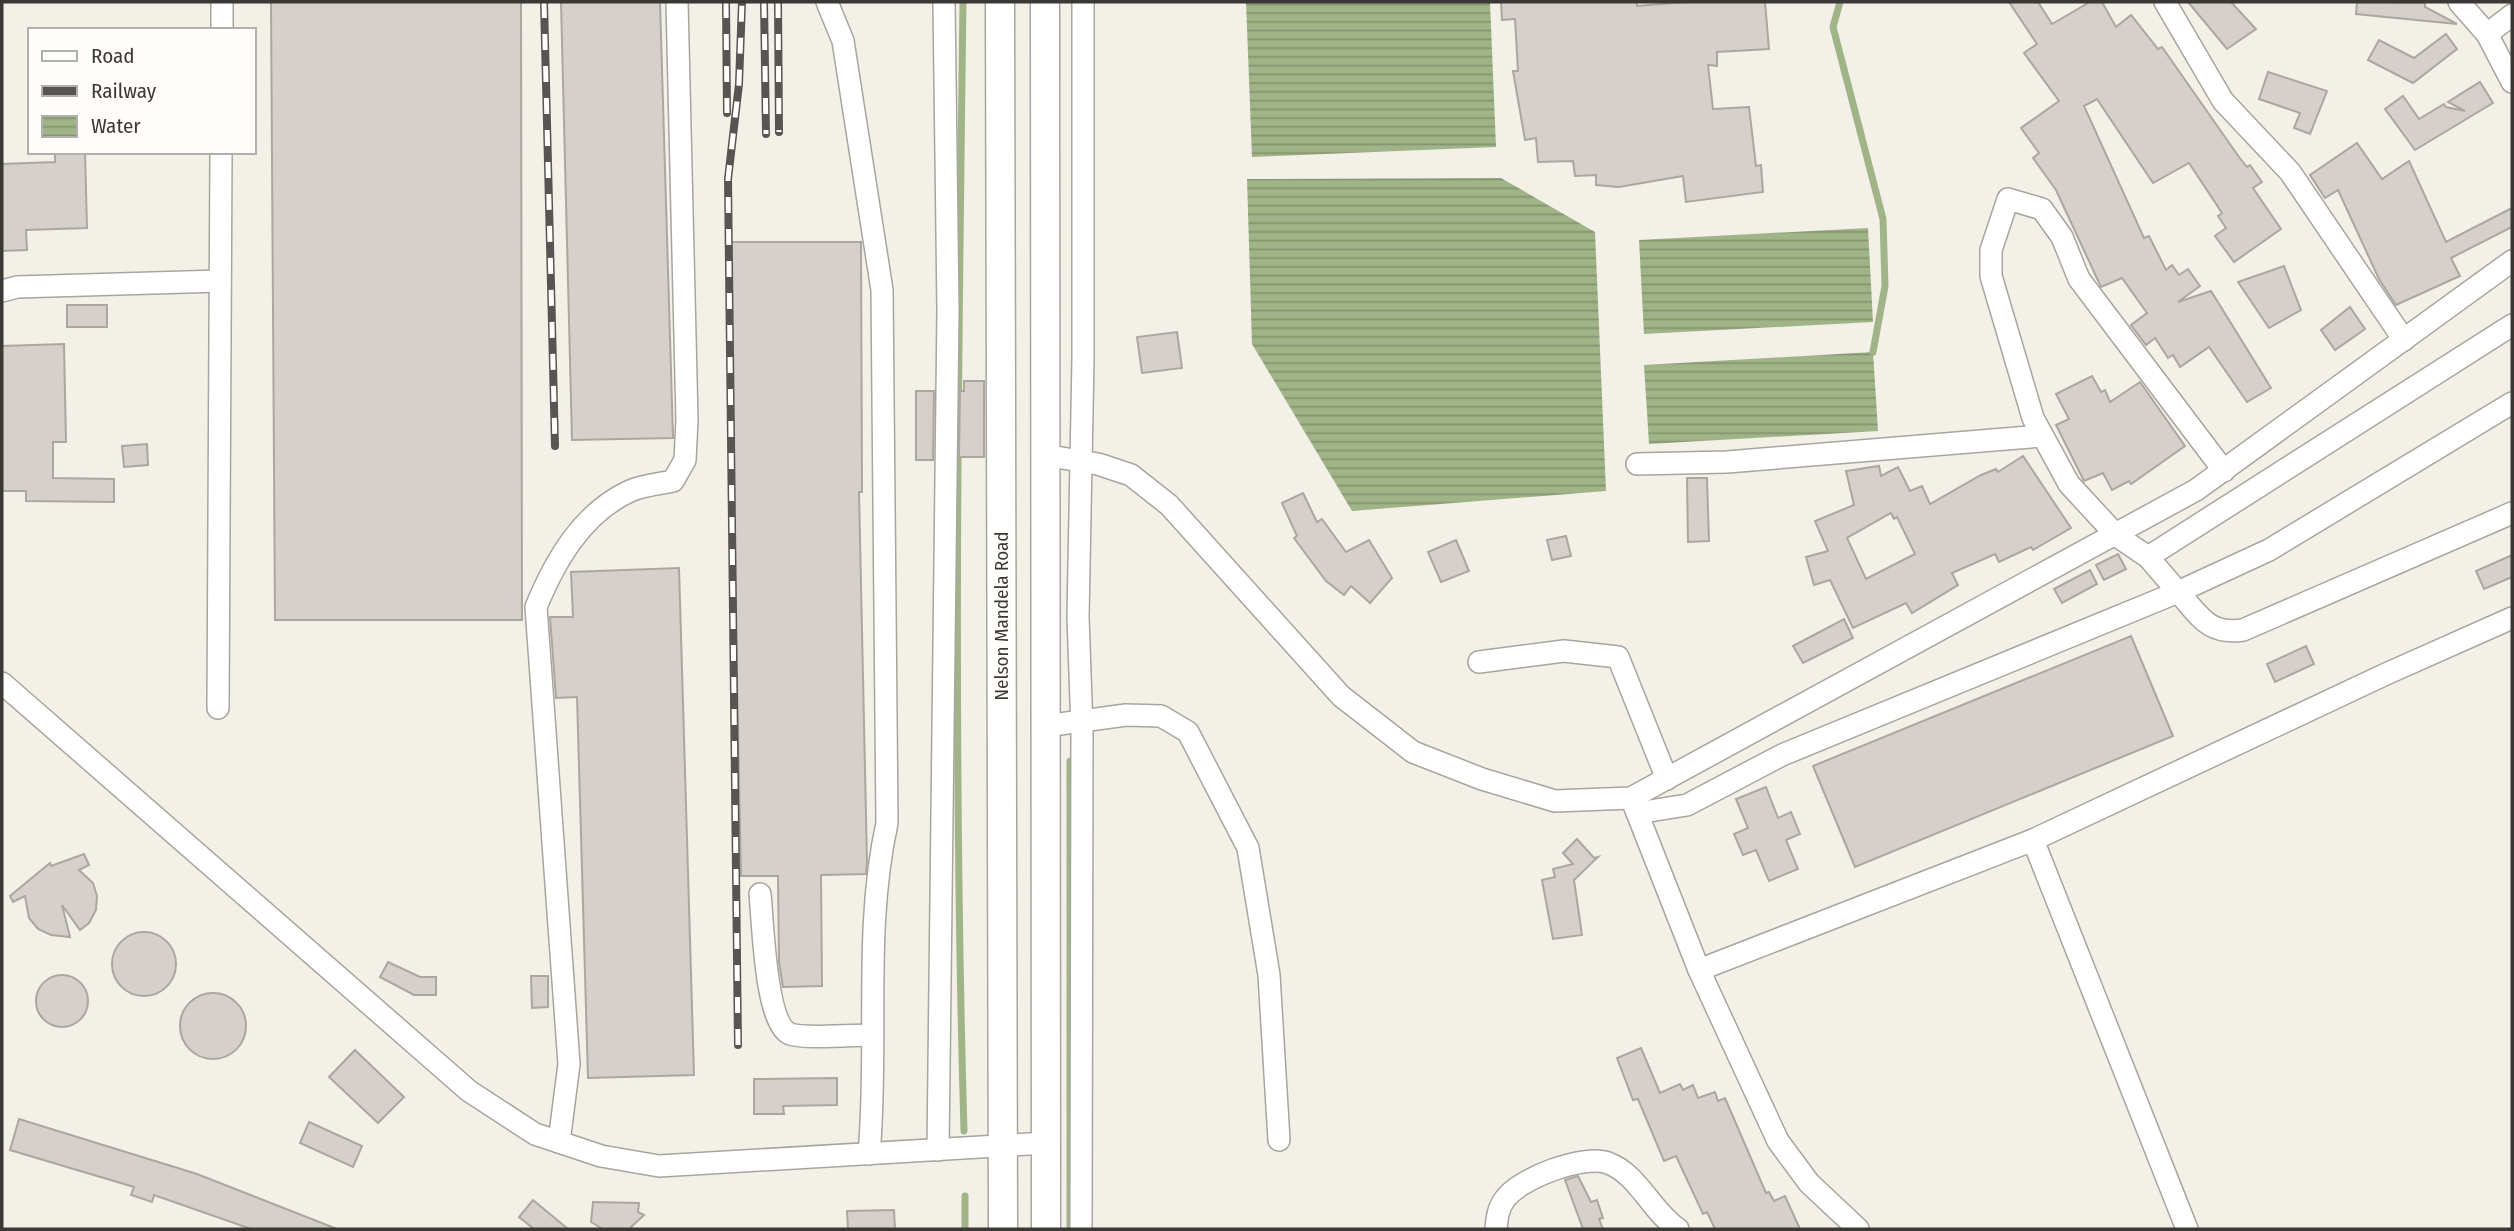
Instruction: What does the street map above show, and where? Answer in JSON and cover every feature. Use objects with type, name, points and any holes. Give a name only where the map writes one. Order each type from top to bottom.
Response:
[{"type":"main road","name":"Nelson Mandela Road","points":[[1000,2],[1003,1229]]},
{"type":"main road","points":[[1045,2],[1046,1229]]},
{"type":"street","points":[[222,2],[222,28]]},
{"type":"street","points":[[559,1142],[569,1064],[536,607],[552,569],[583,525],[630,491],[673,481],[685,460],[687,420],[677,2]]},
{"type":"street","points":[[827,2],[843,41],[882,290],[887,823],[875,894],[872,1035],[874,1101],[869,1154]]},
{"type":"street","points":[[938,1150],[948,310],[944,2]]},
{"type":"street","points":[[1081,1229],[1082,721],[1078,617],[1083,2]]},
{"type":"street","points":[[2165,2],[2223,101],[2290,172],[2404,340]]},
{"type":"street","points":[[2459,2],[2487,34],[2512,82]]},
{"type":"street","points":[[2487,34],[2512,15]]},
{"type":"street","points":[[218,708],[221,154]]},
{"type":"street","points":[[2224,471],[2079,279],[2062,237],[2042,209],[2008,199],[1991,250],[1991,276],[2008,340],[2042,436],[2069,484],[2117,536],[2148,557],[2210,626],[2222,633],[2243,631],[2512,513]]},
{"type":"street","points":[[1634,806],[1667,779],[2117,536],[2224,471],[2512,261]]},
{"type":"street","points":[[2,291],[17,287],[220,281]]},
{"type":"street","points":[[2148,557],[2512,325]]},
{"type":"street","points":[[1044,456],[1081,461],[1131,475],[1169,505],[1341,696],[1413,752],[1482,779],[1555,801],[1634,806],[1687,805],[1782,755],[2178,592],[2269,550],[2512,403]]},
{"type":"street","points":[[1637,464],[1727,462],[2042,436]]},
{"type":"street","points":[[1699,971],[2033,840],[2386,674],[2512,618]]},
{"type":"street","points":[[1479,662],[1564,651],[1618,657],[1667,779]]},
{"type":"street","points":[[2,683],[469,1091],[535,1134],[601,1156],[659,1166],[1047,1143]]},
{"type":"street","points":[[1045,726],[1126,715],[1161,716],[1188,732],[1248,848],[1269,975],[1279,1140]]},
{"type":"street","points":[[1634,806],[1699,971],[1778,1142],[1809,1183],[1858,1229]]},
{"type":"street","points":[[2033,840],[2187,1229]]},
{"type":"street","points":[[760,894],[772,1006],[781,1028],[792,1035],[872,1035]]},
{"type":"street","points":[[1496,1229],[1498,1212],[1506,1198],[1522,1181],[1576,1163],[1606,1162],[1625,1172],[1667,1222],[1678,1229]]},
{"type":"water","points":[[1246,2],[1490,2],[1496,147],[1252,157]]},
{"type":"water","points":[[1501,178],[1595,232],[1606,491],[1352,511],[1252,344],[1247,179]]},
{"type":"water","points":[[1868,228],[1873,322],[1644,334],[1639,240]]},
{"type":"water","points":[[1873,352],[1878,431],[1649,444],[1644,365]]},
{"type":"building","points":[[271,2],[521,2],[522,620],[275,620]]},
{"type":"building","points":[[561,2],[660,2],[673,438],[572,440]]},
{"type":"building","points":[[1501,2],[1637,2],[1637,6],[1686,2],[1765,2],[1769,49],[1717,52],[1717,66],[1708,65],[1713,109],[1749,107],[1756,166],[1761,165],[1763,192],[1686,202],[1683,176],[1619,187],[1596,185],[1596,175],[1575,176],[1573,161],[1538,162],[1536,138],[1525,140],[1513,71],[1518,71],[1515,19],[1502,20]]},
{"type":"building","points":[[2009,2],[2038,2],[2052,24],[2090,2],[2102,2],[2116,27],[2131,15],[2158,49],[2162,47],[2239,157],[2247,167],[2250,165],[2262,182],[2253,188],[2281,229],[2234,262],[2215,236],[2226,228],[2218,216],[2222,213],[2189,163],[2153,183],[2097,99],[2084,106],[2144,238],[2149,236],[2166,270],[2172,265],[2179,275],[2188,269],[2200,286],[2178,302],[2211,291],[2271,388],[2247,402],[2209,347],[2180,367],[2173,355],[2168,358],[2155,338],[2146,345],[2131,325],[2147,313],[2122,278],[2101,287],[2056,190],[2033,158],[2039,153],[2021,128],[2059,101],[2024,53],[2037,44]]},
{"type":"building","points":[[2188,2],[2231,2],[2256,29],[2227,49]]},
{"type":"building","points":[[2357,2],[2425,3],[2425,7],[2457,24],[2356,14]]},
{"type":"building","points":[[2446,34],[2457,49],[2413,83],[2368,60],[2379,40],[2414,58]]},
{"type":"building","points":[[2268,72],[2327,91],[2310,134],[2294,128],[2300,113],[2259,99]]},
{"type":"building","points":[[2480,82],[2493,103],[2415,150],[2385,109],[2403,96],[2419,119],[2444,104],[2446,107],[2465,111],[2448,102]]},
{"type":"building","points":[[2357,143],[2382,179],[2409,161],[2446,242],[2512,208],[2512,227],[2451,258],[2460,276],[2396,305],[2379,279],[2338,190],[2325,198],[2310,175]]},
{"type":"building","points":[[55,154],[85,154],[87,228],[26,230],[27,250],[2,251],[2,164],[55,162]]},
{"type":"building","points":[[731,242],[861,242],[862,492],[859,492],[867,862],[866,874],[821,875],[822,986],[783,987],[779,962],[778,876],[741,876]]},
{"type":"building","points":[[2284,266],[2301,310],[2269,328],[2238,282]]},
{"type":"building","points":[[67,305],[107,305],[107,327],[67,327]]},
{"type":"building","points":[[2350,307],[2365,329],[2335,350],[2321,330]]},
{"type":"building","points":[[1177,332],[1182,368],[1142,373],[1137,337]]},
{"type":"building","points":[[64,344],[66,442],[53,442],[53,478],[114,479],[114,502],[26,501],[26,491],[2,491],[2,346]]},
{"type":"building","points":[[2092,376],[2101,392],[2105,390],[2110,402],[2140,382],[2185,446],[2131,484],[2129,481],[2112,490],[2103,473],[2084,481],[2056,425],[2069,419],[2056,394]]},
{"type":"building","points":[[964,381],[984,381],[984,457],[959,457],[960,391],[964,391]]},
{"type":"building","points":[[916,391],[934,391],[933,460],[916,460]]},
{"type":"building","points":[[147,444],[148,465],[124,467],[122,446]]},
{"type":"building","points":[[2023,456],[2071,528],[2033,550],[2031,547],[1999,562],[1995,554],[1952,573],[1958,585],[1912,613],[1906,603],[1853,628],[1830,580],[1814,585],[1806,557],[1828,551],[1815,521],[1854,505],[1846,471],[1879,466],[1881,476],[1898,467],[1910,491],[1922,486],[1930,504],[1981,475],[1996,469],[1998,472]],"holes":[[[1891,513],[1894,519],[1897,517],[1915,554],[1866,579],[1847,538]]]},
{"type":"building","points":[[1687,478],[1707,478],[1709,541],[1688,542]]},
{"type":"building","points":[[1303,493],[1317,522],[1322,519],[1346,552],[1369,540],[1392,578],[1370,603],[1351,586],[1344,595],[1326,581],[1294,538],[1297,536],[1282,503]]},
{"type":"building","points":[[1566,536],[1571,556],[1552,560],[1547,540]]},
{"type":"building","points":[[1456,540],[1469,571],[1441,582],[1428,552]]},
{"type":"building","points":[[2118,554],[2126,569],[2104,580],[2096,565]]},
{"type":"building","points":[[2512,555],[2512,577],[2484,589],[2476,571]]},
{"type":"building","points":[[679,568],[694,1075],[588,1078],[577,697],[556,698],[550,617],[573,617],[571,572]]},
{"type":"building","points":[[2090,570],[2097,584],[2062,603],[2054,589]]},
{"type":"building","points":[[1844,619],[1853,638],[1803,663],[1793,646]]},
{"type":"building","points":[[2131,636],[2173,736],[1855,867],[1813,766]]},
{"type":"building","points":[[2306,646],[2314,664],[2275,682],[2267,664]]},
{"type":"building","points":[[1766,787],[1778,818],[1791,812],[1800,834],[1786,840],[1798,869],[1769,881],[1756,850],[1743,855],[1734,834],[1748,828],[1736,799]]},
{"type":"building","points":[[1577,839],[1594,858],[1598,857],[1574,880],[1582,935],[1553,939],[1542,880],[1555,877],[1553,869],[1573,864],[1563,853]]},
{"type":"building","points":[[84,854],[89,865],[79,870],[93,883],[97,896],[96,910],[89,923],[80,930],[62,905],[70,937],[51,935],[38,929],[29,918],[25,896],[13,902],[10,896],[50,863],[51,866]]},
{"type":"building","points":[[144,932],[167,941],[176,964],[167,987],[144,996],[121,987],[112,964],[121,941]]},
{"type":"building","points":[[388,962],[420,977],[436,977],[436,995],[414,995],[380,977]]},
{"type":"building","points":[[62,975],[72,977],[80,983],[86,991],[86,1011],[80,1019],[72,1025],[62,1027],[52,1025],[44,1019],[38,1011],[36,1001],[38,991],[44,983],[52,977]]},
{"type":"building","points":[[531,976],[548,976],[548,1007],[532,1008]]},
{"type":"building","points":[[207,993],[219,993],[237,1002],[244,1013],[244,1039],[237,1050],[226,1057],[207,1059],[194,1054],[185,1045],[180,1032],[180,1020],[185,1007],[194,998]]},
{"type":"building","points":[[1641,1048],[1660,1093],[1680,1084],[1683,1090],[1693,1085],[1698,1098],[1715,1092],[1718,1101],[1725,1098],[1766,1193],[1769,1192],[1774,1201],[1785,1196],[1800,1229],[1715,1229],[1707,1212],[1703,1214],[1676,1156],[1664,1161],[1638,1099],[1633,1100],[1617,1058]]},
{"type":"building","points":[[355,1050],[404,1097],[378,1123],[329,1077]]},
{"type":"building","points":[[837,1078],[837,1105],[783,1106],[784,1114],[754,1114],[754,1079]]},
{"type":"building","points":[[19,1119],[197,1174],[337,1229],[251,1229],[154,1195],[152,1202],[131,1195],[134,1187],[10,1150]]},
{"type":"building","points":[[309,1122],[362,1146],[353,1167],[300,1143]]},
{"type":"building","points":[[1578,1176],[1591,1202],[1597,1200],[1603,1218],[1599,1219],[1603,1229],[1583,1229],[1565,1180]]},
{"type":"building","points":[[533,1200],[568,1229],[534,1229],[519,1217]]},
{"type":"building","points":[[593,1202],[639,1203],[638,1212],[644,1215],[629,1229],[603,1229],[591,1222]]},
{"type":"building","points":[[894,1210],[895,1229],[848,1229],[847,1211]]},
{"type":"waterway","points":[[963,2],[958,707],[964,1131]]},
{"type":"waterway","points":[[1840,2],[1833,27],[1883,219],[1885,286],[1873,352]]},
{"type":"waterway","points":[[1070,761],[1070,1229]]},
{"type":"waterway","points":[[965,1196],[965,1229]]},
{"type":"railway","points":[[544,2],[555,446]]},
{"type":"railway","points":[[726,2],[727,113]]},
{"type":"railway","points":[[738,1045],[728,179],[739,84],[742,2]]},
{"type":"railway","points":[[764,2],[766,134]]},
{"type":"railway","points":[[778,2],[779,132]]}]
